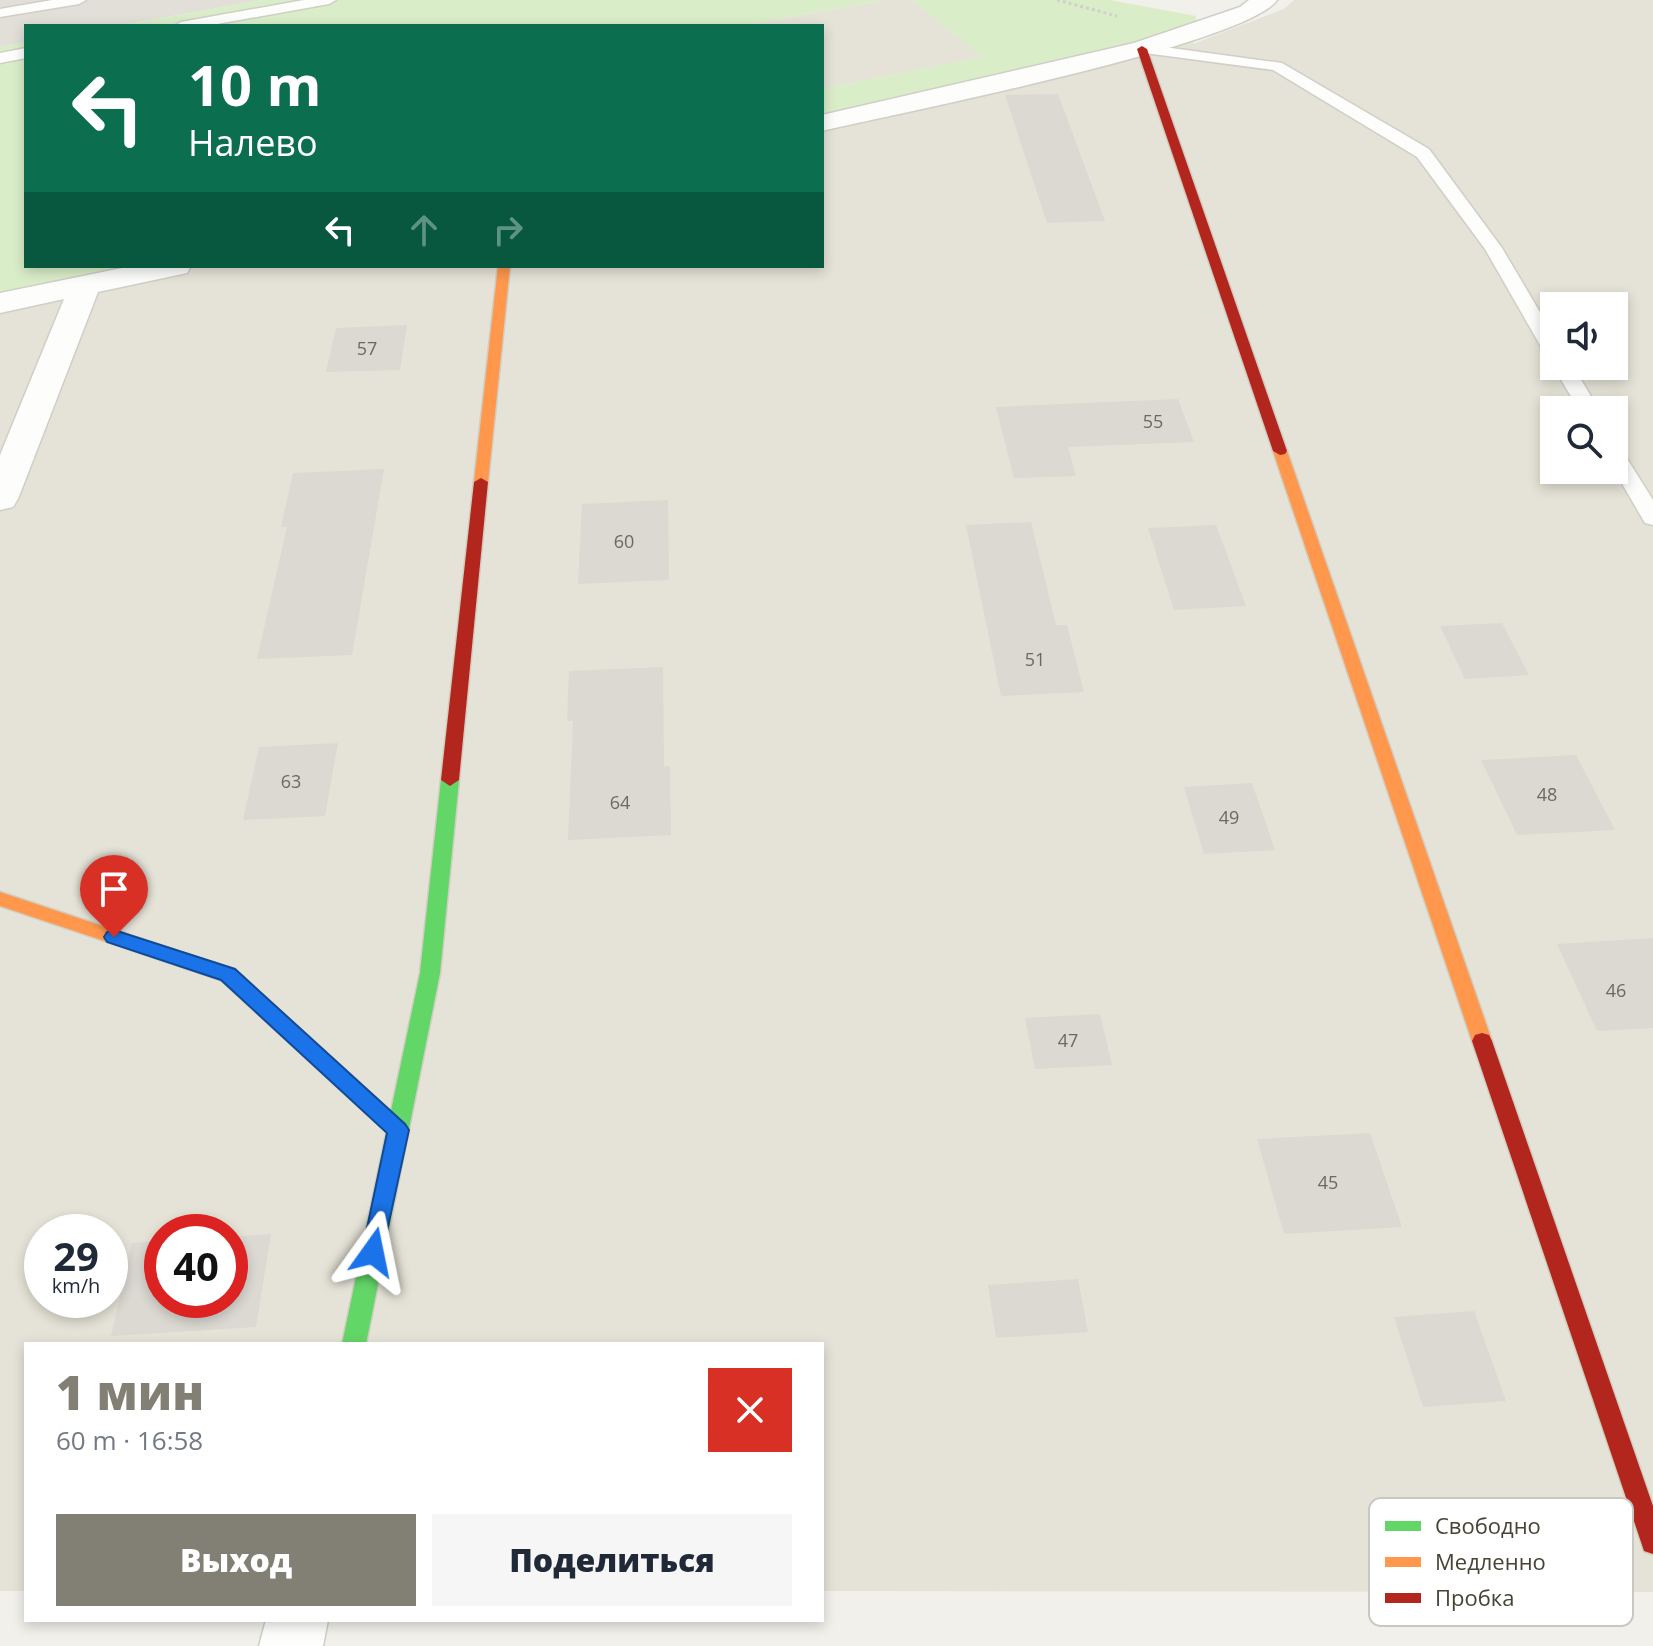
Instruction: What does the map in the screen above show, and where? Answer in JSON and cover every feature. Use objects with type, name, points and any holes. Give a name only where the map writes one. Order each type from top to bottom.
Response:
[{"type":"street","points":[[824,123],[1142,49],[1249,12],[1265,0]]},
{"type":"street","points":[[1142,49],[1653,1542]]},
{"type":"street","points":[[0,303],[166,268]]},
{"type":"street","points":[[354,1342],[430,973],[504,268]]},
{"type":"street","points":[[0,499],[85,285]]},
{"type":"street","points":[[0,899],[228,975],[398,1130]]},
{"type":"street","points":[[291,1646],[297,1622]]},
{"type":"lane","points":[[0,13],[79,0]]},
{"type":"lane","points":[[192,24],[329,0]]},
{"type":"lane","points":[[1142,49],[1277,66],[1423,153],[1493,248],[1540,328]]},
{"type":"lane","points":[[0,58],[24,53]]},
{"type":"lane","points":[[1628,476],[1653,518]]},
{"type":"shaded area","points":[[0,0],[262,0],[128,24],[24,24],[24,42],[0,47]]},
{"type":"shaded area","points":[[884,0],[912,0],[983,57],[824,89],[824,24],[751,24]]},
{"type":"shaded area","points":[[1294,0],[1653,0],[1653,1592],[1633,1592],[1633,1498],[1369,1498],[1369,1592],[824,1591],[824,1342],[24,1342],[24,1591],[0,1591],[0,308],[180,268],[824,268],[824,126],[1193,44],[1284,9]]},
{"type":"green space","points":[[262,0],[884,0],[751,24],[128,24]]},
{"type":"green space","points":[[912,0],[1110,0],[1196,16],[1193,44],[824,126],[824,89],[982,57]]},
{"type":"green space","points":[[24,42],[24,268],[180,268],[0,308],[0,47]]},
{"type":"building","points":[[1058,94],[1105,221],[1047,223],[1005,95]]},
{"type":"building","points":[[407,325],[400,370],[326,372],[336,328]]},
{"type":"building","points":[[1178,399],[1194,442],[1068,447],[1076,476],[1014,478],[996,407]]},
{"type":"building","points":[[384,469],[352,655],[257,659],[287,527],[281,527],[293,473]]},
{"type":"building","points":[[668,500],[669,580],[578,584],[582,504]]},
{"type":"building","points":[[1031,522],[1056,625],[1067,625],[1084,692],[1001,696],[966,525]]},
{"type":"building","points":[[1216,525],[1246,606],[1174,610],[1148,528]]},
{"type":"building","points":[[1502,623],[1529,675],[1465,679],[1440,626]]},
{"type":"building","points":[[663,667],[664,767],[670,766],[671,835],[568,840],[573,721],[567,721],[569,671]]},
{"type":"building","points":[[338,743],[325,816],[243,820],[259,747]]},
{"type":"building","points":[[1576,755],[1615,830],[1517,835],[1481,760]]},
{"type":"building","points":[[1252,783],[1275,850],[1204,854],[1184,787]]},
{"type":"building","points":[[1653,938],[1653,1028],[1597,1031],[1557,944]]},
{"type":"building","points":[[1100,1014],[1112,1065],[1035,1069],[1025,1018]]},
{"type":"building","points":[[1370,1133],[1402,1227],[1284,1234],[1257,1139]]},
{"type":"building","points":[[271,1234],[256,1327],[111,1336],[115,1318],[128,1318],[128,1261],[132,1243],[144,1242],[144,1318],[248,1318],[248,1236]]},
{"type":"building","points":[[1078,1279],[1088,1332],[996,1338],[988,1285]]},
{"type":"building","points":[[1474,1311],[1506,1401],[1423,1407],[1394,1317]]},
{"type":"traffic: fast","points":[[354,1342],[430,973],[450,780]]},
{"type":"traffic: slow","points":[[481,482],[504,268]]},
{"type":"traffic: slow","points":[[1280,451],[1482,1041]]},
{"type":"traffic: slow","points":[[0,899],[228,975],[398,1130]]},
{"type":"traffic: jam","points":[[1142,49],[1280,451]]},
{"type":"traffic: jam","points":[[450,780],[481,482]]},
{"type":"traffic: jam","points":[[1482,1041],[1653,1542]]},
{"type":"route","points":[[114,937],[228,975],[398,1130],[373,1252]]}]
